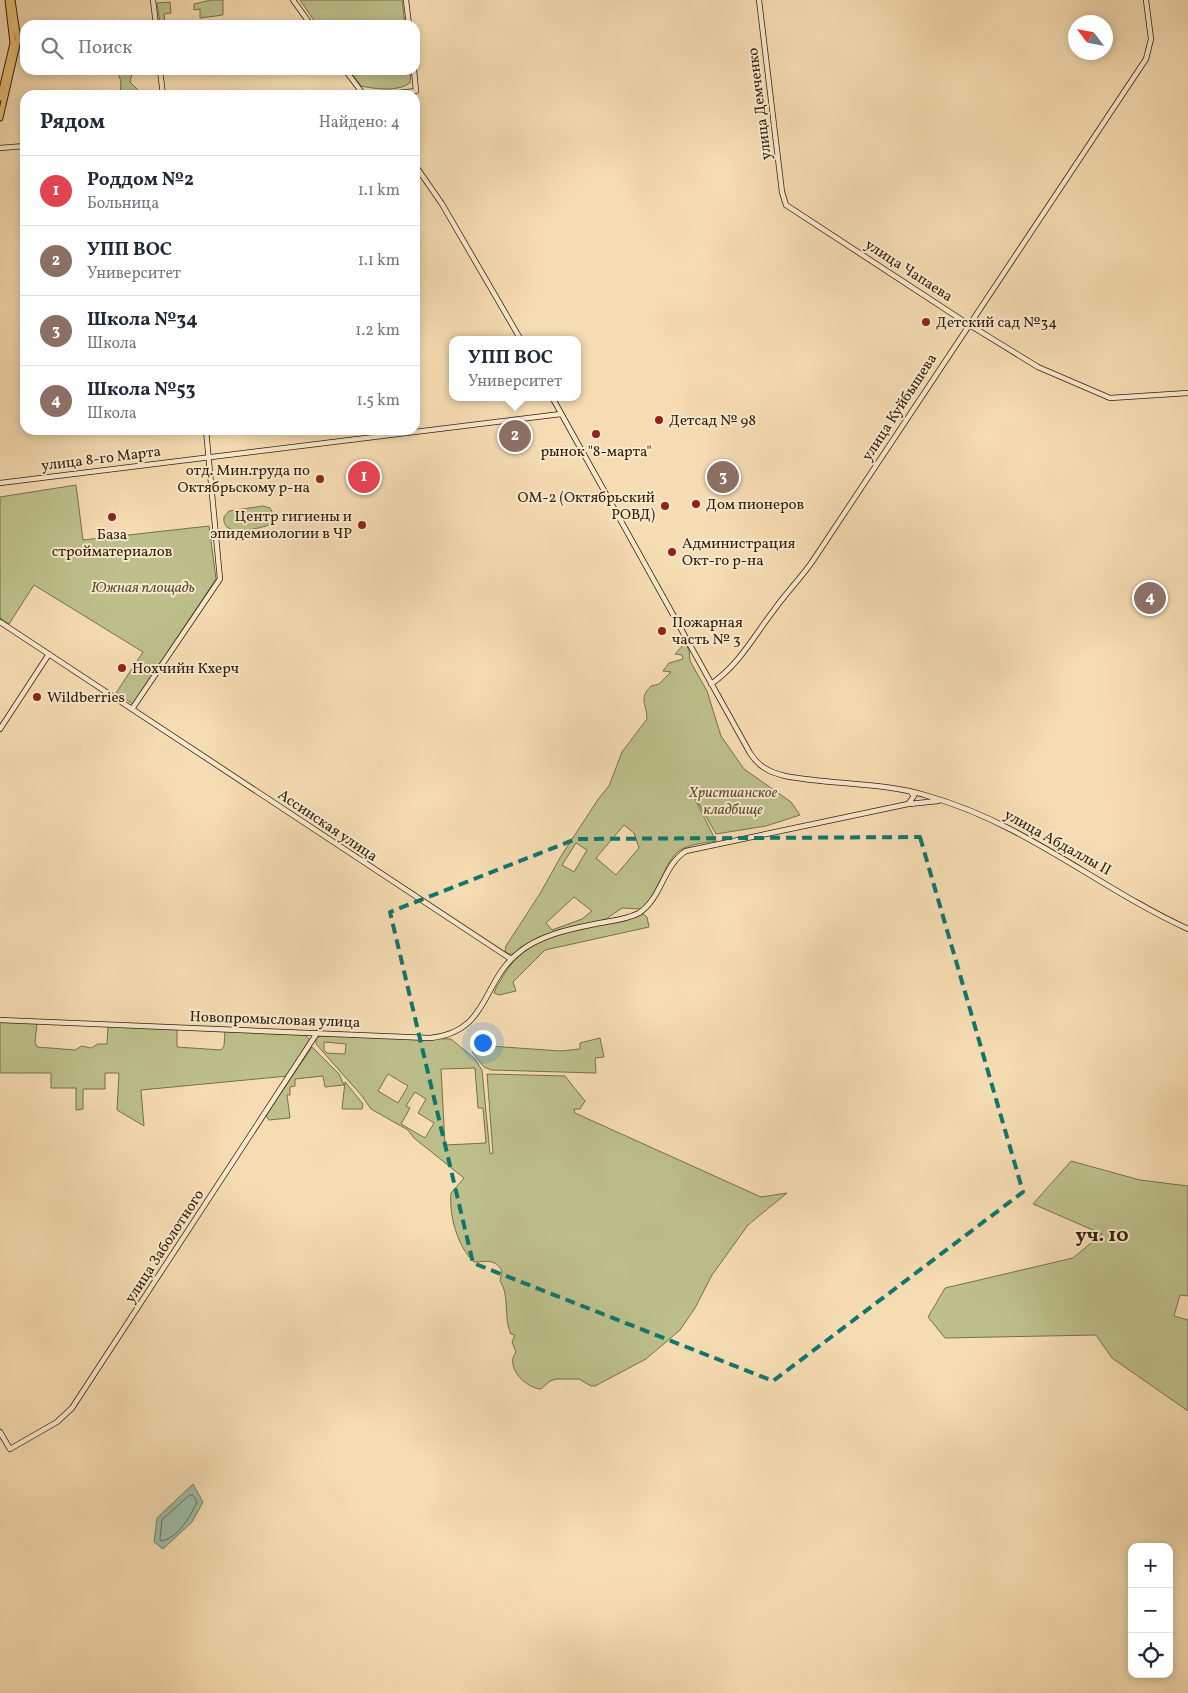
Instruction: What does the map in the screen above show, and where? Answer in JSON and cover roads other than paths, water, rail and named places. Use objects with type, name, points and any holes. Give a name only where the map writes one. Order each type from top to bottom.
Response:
[{"type":"main road","points":[[0,98],[13,43],[8,0]]},
{"type":"main road","points":[[0,118],[18,40],[12,0]]},
{"type":"street","points":[[153,0],[155,20]]},
{"type":"street","points":[[292,0],[307,20]]},
{"type":"street","points":[[406,0],[408,20]]},
{"type":"street","name":"улица Демченко","points":[[759,0],[782,192],[786,205]]},
{"type":"street","name":"улица Куйбышева","points":[[711,684],[736,662],[773,610],[804,573],[1146,59],[1150,39],[1146,0]]},
{"type":"street","points":[[161,75],[162,90]]},
{"type":"street","points":[[349,75],[360,90]]},
{"type":"street","points":[[414,75],[416,90]]},
{"type":"street","points":[[0,148],[20,146]]},
{"type":"street","points":[[420,172],[442,204],[519,336]]},
{"type":"street","name":"улица Чапаева","points":[[786,205],[1031,364],[1099,394],[1115,399],[1188,393]]},
{"type":"street","name":"улица Абдаллы II","points":[[554,401],[750,754],[764,769],[803,780],[910,791],[946,802],[998,822],[1034,840],[1188,929]]},
{"type":"street","name":"улица 8-го Марта","points":[[420,431],[561,414]]},
{"type":"street","points":[[132,709],[220,579],[206,435]]},
{"type":"street","name":"улица 8-го Марта","points":[[0,483],[389,435]]},
{"type":"street","name":"Ассинская улица","points":[[0,622],[377,873],[511,959]]},
{"type":"street","points":[[0,729],[49,654]]},
{"type":"street","points":[[908,804],[914,796],[910,791]]},
{"type":"street","points":[[511,959],[527,947],[548,937],[639,913],[656,897],[676,859],[689,850],[908,804],[934,800],[946,802]]},
{"type":"street","name":"Новопромысловая улица","points":[[0,1020],[430,1038],[452,1034],[461,1030],[473,1018],[511,959]]},
{"type":"street","name":"улица Заболотного","points":[[0,1432],[10,1449],[66,1416],[317,1033]]},
{"type":"water","points":[[193,1484],[203,1502],[192,1522],[163,1549],[154,1542],[157,1518]]},
{"type":"place","name":"Детский сад №34","points":[[926,322]]},
{"type":"place","name":"Детсад № 98","points":[[659,420]]},
{"type":"place","name":"рынок \"8-марта\"","points":[[596,434]]},
{"type":"place","name":"УПП ВОС","points":[[515,436]]},
{"type":"place","name":"Роддом №2","points":[[364,477]]},
{"type":"place","name":"Школа №34","points":[[723,477]]},
{"type":"place","name":"отд. Мин.труда по Октябрьскому р-на","points":[[320,479]]},
{"type":"place","name":"Дом пионеров","points":[[696,504]]},
{"type":"place","name":"ОМ-2 (Октябрьский РОВД)","points":[[665,506]]},
{"type":"place","name":"База стройматериалов","points":[[112,517]]},
{"type":"place","name":"Центр гигиены и эпидемиологии в ЧР","points":[[362,525]]},
{"type":"place","name":"Администрация Окт-го р-на","points":[[672,552]]},
{"type":"place","name":"Школа №53","points":[[1150,598]]},
{"type":"place","name":"Пожарная часть № 3","points":[[662,631]]},
{"type":"place","name":"Нохчийн Кхерч","points":[[122,668]]},
{"type":"place","name":"Wildberries","points":[[37,697]]},
{"type":"district","name":"уч. 10","points":[[1102,1234]]},
{"type":"park label","name":"Южная площадь","points":[[143,587]]},
{"type":"park label","name":"Христианское кладбище","points":[[733,800]]}]
